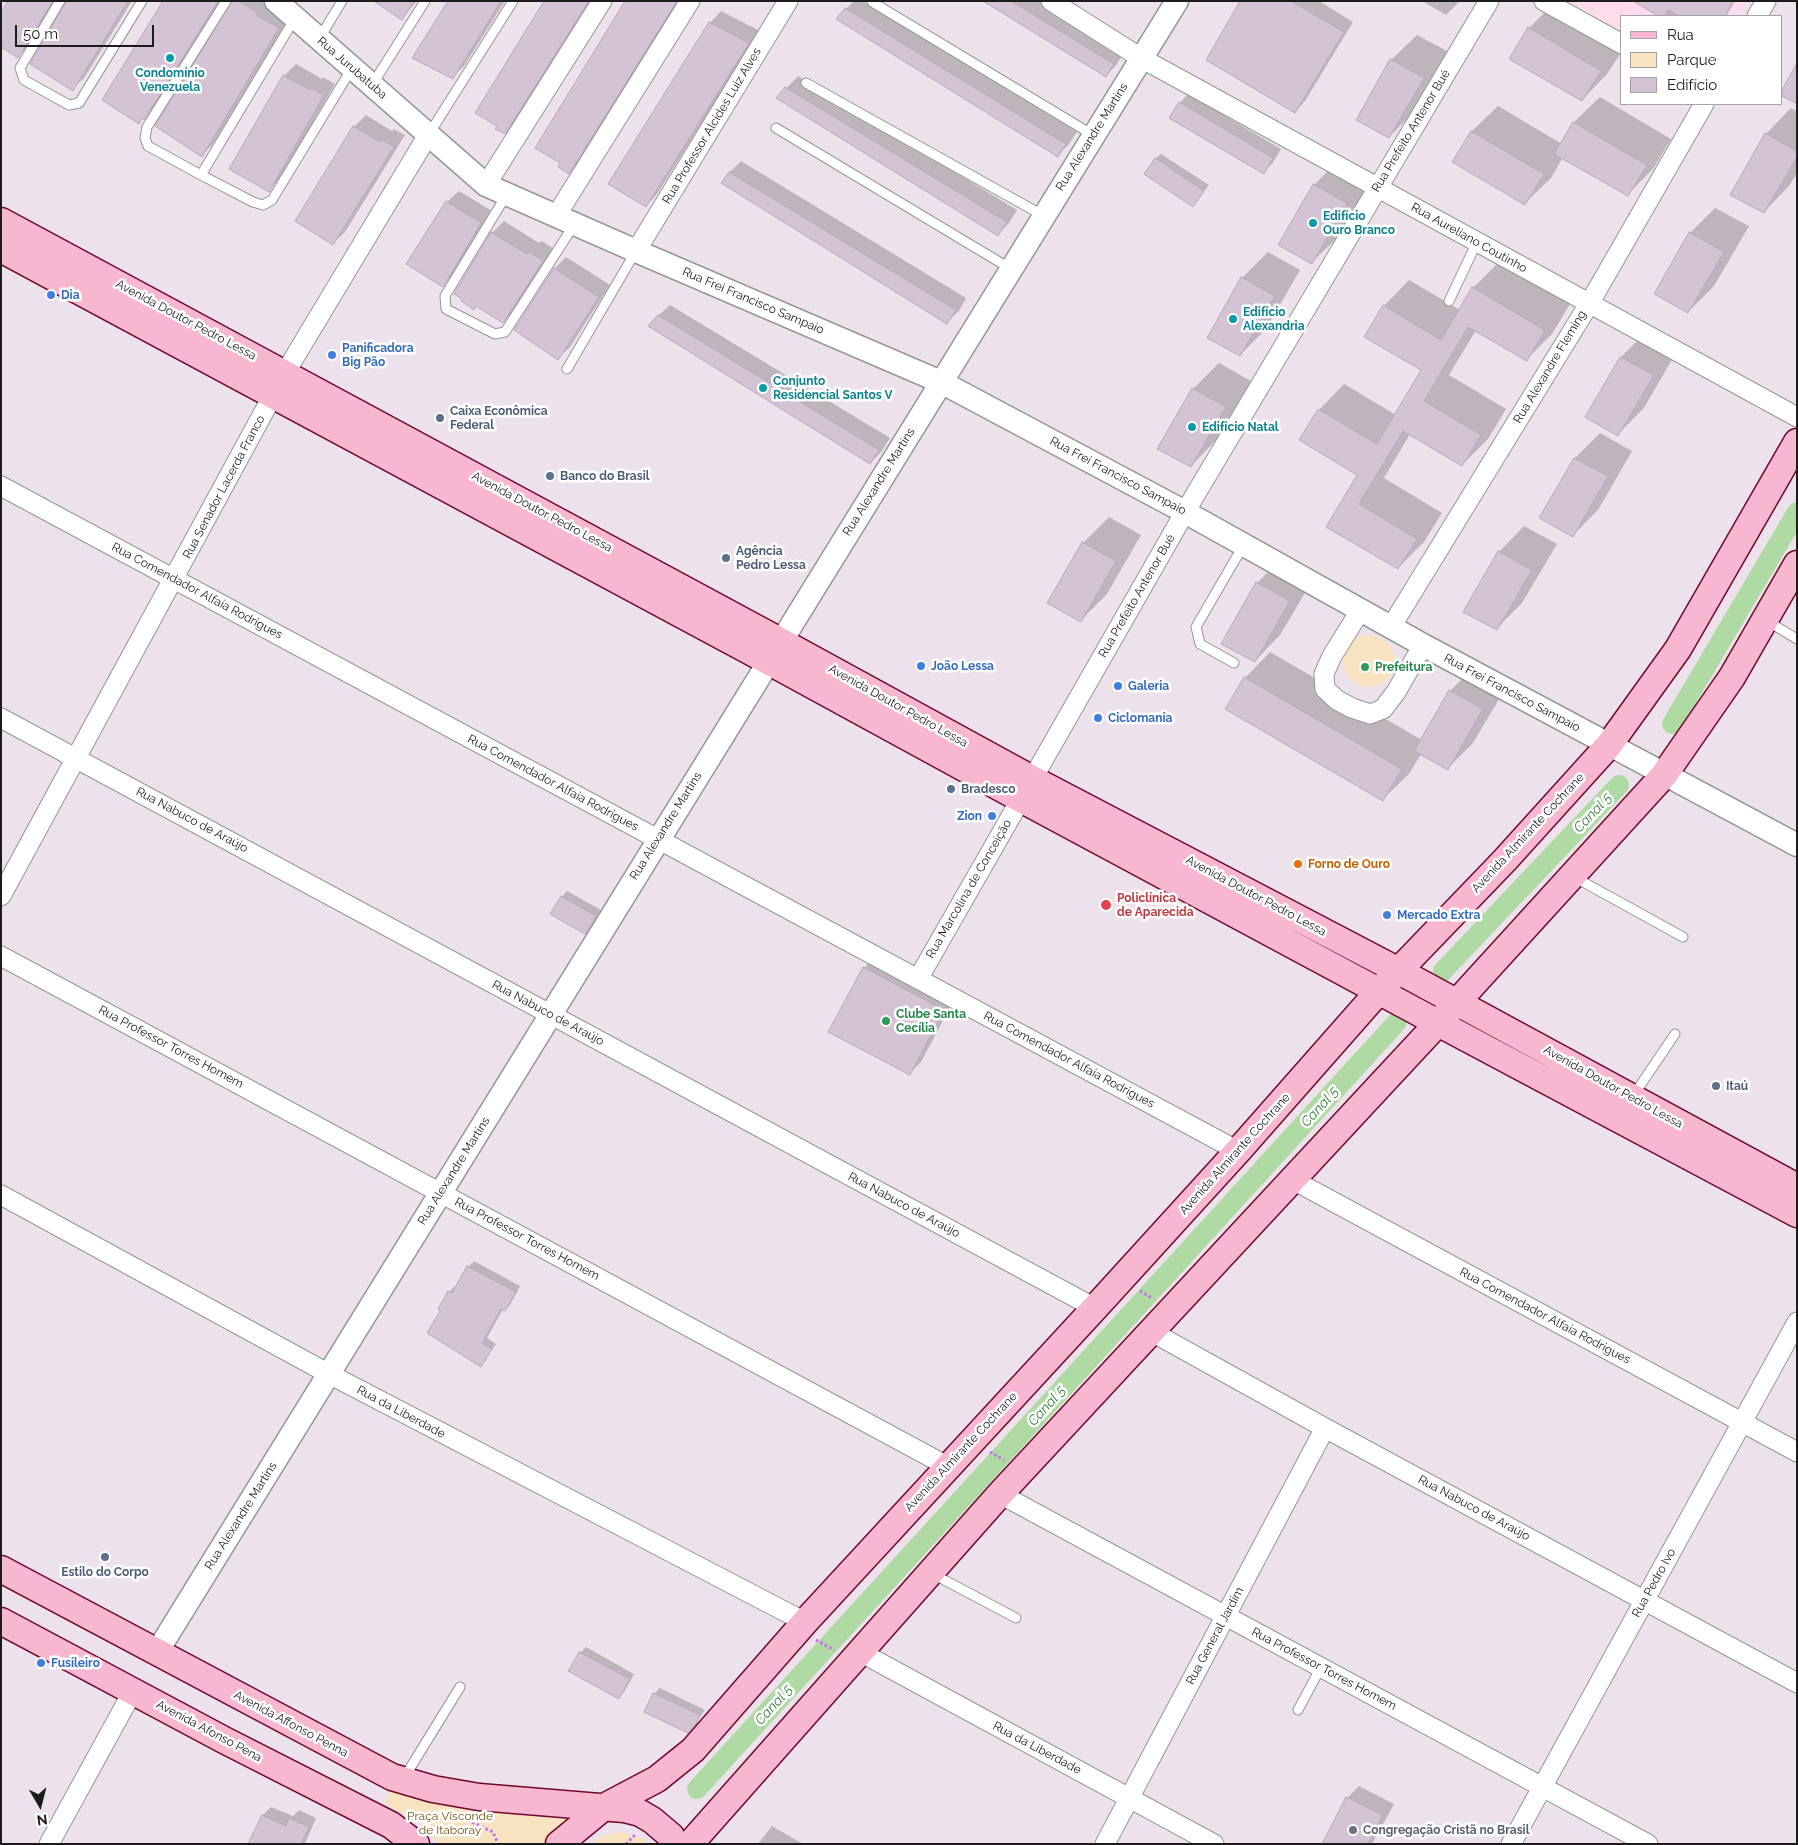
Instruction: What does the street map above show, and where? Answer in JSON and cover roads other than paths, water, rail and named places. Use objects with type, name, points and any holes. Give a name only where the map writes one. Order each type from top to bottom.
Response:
[{"type":"main road","name":"Avenida Doutor Pedro Lessa","points":[[1,221],[279,384],[1026,789],[1379,991],[1797,1214]]},
{"type":"main road","name":"Avenida Doutor Pedro Lessa","points":[[1,249],[279,384]]},
{"type":"main road","name":"Avenida Almirante Cochrane","points":[[560,1844],[604,1806],[657,1779],[693,1750],[807,1630],[947,1466],[1238,1151],[1379,991],[1614,748],[1678,650],[1797,442]]},
{"type":"main road","points":[[690,1844],[850,1653],[930,1573],[1000,1494],[1438,1023],[1662,774],[1732,677],[1797,564]]},
{"type":"main road","name":"Avenida Doutor Pedro Lessa","points":[[1026,789],[1399,971],[1797,1187]]},
{"type":"main road","name":"Avenida Affonso Penna","points":[[1,1569],[392,1777],[433,1789],[479,1797],[604,1806],[640,1813],[671,1836],[675,1844]]},
{"type":"main road","name":"Avenida Afonso Pena","points":[[1,1621],[224,1740],[391,1825],[416,1844]]},
{"type":"street","name":"Rua Jurubatuba","points":[[276,1],[428,135]]},
{"type":"street","points":[[486,185],[602,1]]},
{"type":"street","points":[[565,220],[690,1]]},
{"type":"street","name":"Rua Professor Alcides Luiz Alves","points":[[636,251],[788,1]]},
{"type":"street","name":"Rua Alexandre Martins","points":[[157,1652],[1177,1]]},
{"type":"street","name":"Rua Prefeito Antenor Bué","points":[[1026,789],[1185,512],[1489,1]]},
{"type":"street","points":[[1544,1],[1620,43]]},
{"type":"street","points":[[1758,15],[1766,1]]},
{"type":"street","name":"Rua Aureliano Coutinho","points":[[1062,4],[1141,58],[1797,417]]},
{"type":"street","name":"Rua Alexandre Fleming","points":[[1391,627],[1589,304],[1703,105]]},
{"type":"street","name":"Rua Frei Francisco Sampaio","points":[[428,135],[486,185],[941,382],[1185,512],[1423,646],[1797,845]]},
{"type":"street","name":"Rua Senador Lacerda Franco","points":[[1,896],[175,579],[279,384],[428,135]]},
{"type":"street","name":"Rua Comendador Alfaia Rodrigues","points":[[1,486],[1238,1151]]},
{"type":"street","points":[[1360,611],[1332,656],[1324,674],[1326,689],[1344,704],[1370,714],[1383,708],[1396,692],[1423,646]]},
{"type":"street","name":"Rua Nabuco de Araújo","points":[[1,718],[1095,1308]]},
{"type":"street","name":"Rua Marcolina de Conceição","points":[[918,979],[1026,789]]},
{"type":"street","name":"Rua Professor Torres Homem","points":[[1,956],[947,1466]]},
{"type":"street","name":"Rua Comendador Alfaia Rodrigues","points":[[1293,1180],[1797,1452]]},
{"type":"street","name":"Rua da Liberdade","points":[[1,1195],[328,1374],[807,1630]]},
{"type":"street","name":"Rua Pedro Ivo","points":[[1511,1844],[1797,1323]]},
{"type":"street","name":"Rua Nabuco de Araújo","points":[[1152,1332],[1325,1428],[1797,1683]]},
{"type":"street","name":"Rua General Jardim","points":[[1105,1844],[1325,1428]]},
{"type":"street","name":"Rua Professor Torres Homem","points":[[1000,1494],[1648,1844]]},
{"type":"street","name":"Rua da Liberdade","points":[[850,1653],[1130,1798],[1214,1844]]},
{"type":"street","points":[[49,1844],[133,1691]]},
{"type":"lane","points":[[60,1],[20,68],[24,80],[69,105],[79,103],[142,1]]},
{"type":"lane","points":[[226,1],[147,127],[145,138],[148,146],[201,175],[253,202],[263,205],[272,200],[352,68]]},
{"type":"lane","points":[[319,39],[342,1]]},
{"type":"lane","points":[[372,86],[425,1]]},
{"type":"lane","points":[[428,135],[514,1]]},
{"type":"lane","points":[[872,2],[1094,135]]},
{"type":"lane","points":[[201,175],[295,18]]},
{"type":"lane","points":[[806,83],[1044,216]]},
{"type":"lane","points":[[776,128],[1011,269]]},
{"type":"lane","points":[[507,194],[445,296],[446,309],[495,334],[505,332],[565,220]]},
{"type":"lane","points":[[1449,301],[1478,242]]},
{"type":"lane","points":[[567,369],[636,251]]},
{"type":"lane","points":[[1234,663],[1200,644],[1196,628],[1244,545]]},
{"type":"lane","points":[[1765,620],[1797,639]]},
{"type":"lane","points":[[1572,876],[1683,937]]},
{"type":"lane","points":[[1632,1098],[1674,1034]]},
{"type":"lane","points":[[930,1573],[1016,1618]]},
{"type":"lane","points":[[1298,1710],[1321,1667]]},
{"type":"lane","points":[[402,1780],[460,1686]]},
{"type":"waterway","name":"Canal 5","points":[[1672,724],[1797,512]]},
{"type":"waterway","name":"Canal 5","points":[[1443,971],[1619,785]]},
{"type":"waterway","name":"Canal 5","points":[[697,1789],[1397,1022]]},
{"type":"place","name":"Condomínio Venezuela","points":[[170,58]]},
{"type":"place","name":"Edifício Ouro Branco","points":[[1313,223]]},
{"type":"place","name":"Dia","points":[[51,295]]},
{"type":"place","name":"Edifício Alexandria","points":[[1233,319]]},
{"type":"place","name":"Panificadora Big Pão","points":[[332,355]]},
{"type":"place","name":"Conjunto Residencial Santos V","points":[[763,388]]},
{"type":"place","name":"Caixa Econômica Federal","points":[[440,418]]},
{"type":"place","name":"Edifício Natal","points":[[1192,427]]},
{"type":"place","name":"Banco do Brasil","points":[[550,476]]},
{"type":"place","name":"Agência Pedro Lessa","points":[[726,558]]},
{"type":"place","name":"João Lessa","points":[[921,666]]},
{"type":"place","name":"Prefeitura","points":[[1365,667]]},
{"type":"place","name":"Galeria","points":[[1118,686]]},
{"type":"place","name":"Ciclomania","points":[[1098,718]]},
{"type":"place","name":"Bradesco","points":[[951,789]]},
{"type":"place","name":"Zion","points":[[992,816]]},
{"type":"place","name":"Forno de Ouro","points":[[1298,864]]},
{"type":"place","name":"Policlínica de Aparecida","points":[[1106,905]]},
{"type":"place","name":"Mercado Extra","points":[[1387,915]]},
{"type":"place","name":"Clube Santa Cecília","points":[[886,1021]]},
{"type":"place","name":"Itaú","points":[[1716,1086]]},
{"type":"place","name":"Estilo do Corpo","points":[[105,1557]]},
{"type":"place","name":"Fusileiro","points":[[41,1663]]},
{"type":"place","name":"Congregação Cristã no Brasil","points":[[1353,1830]]},
{"type":"park label","name":"Praça Visconde de Itaboray","points":[[450,1823]]}]
